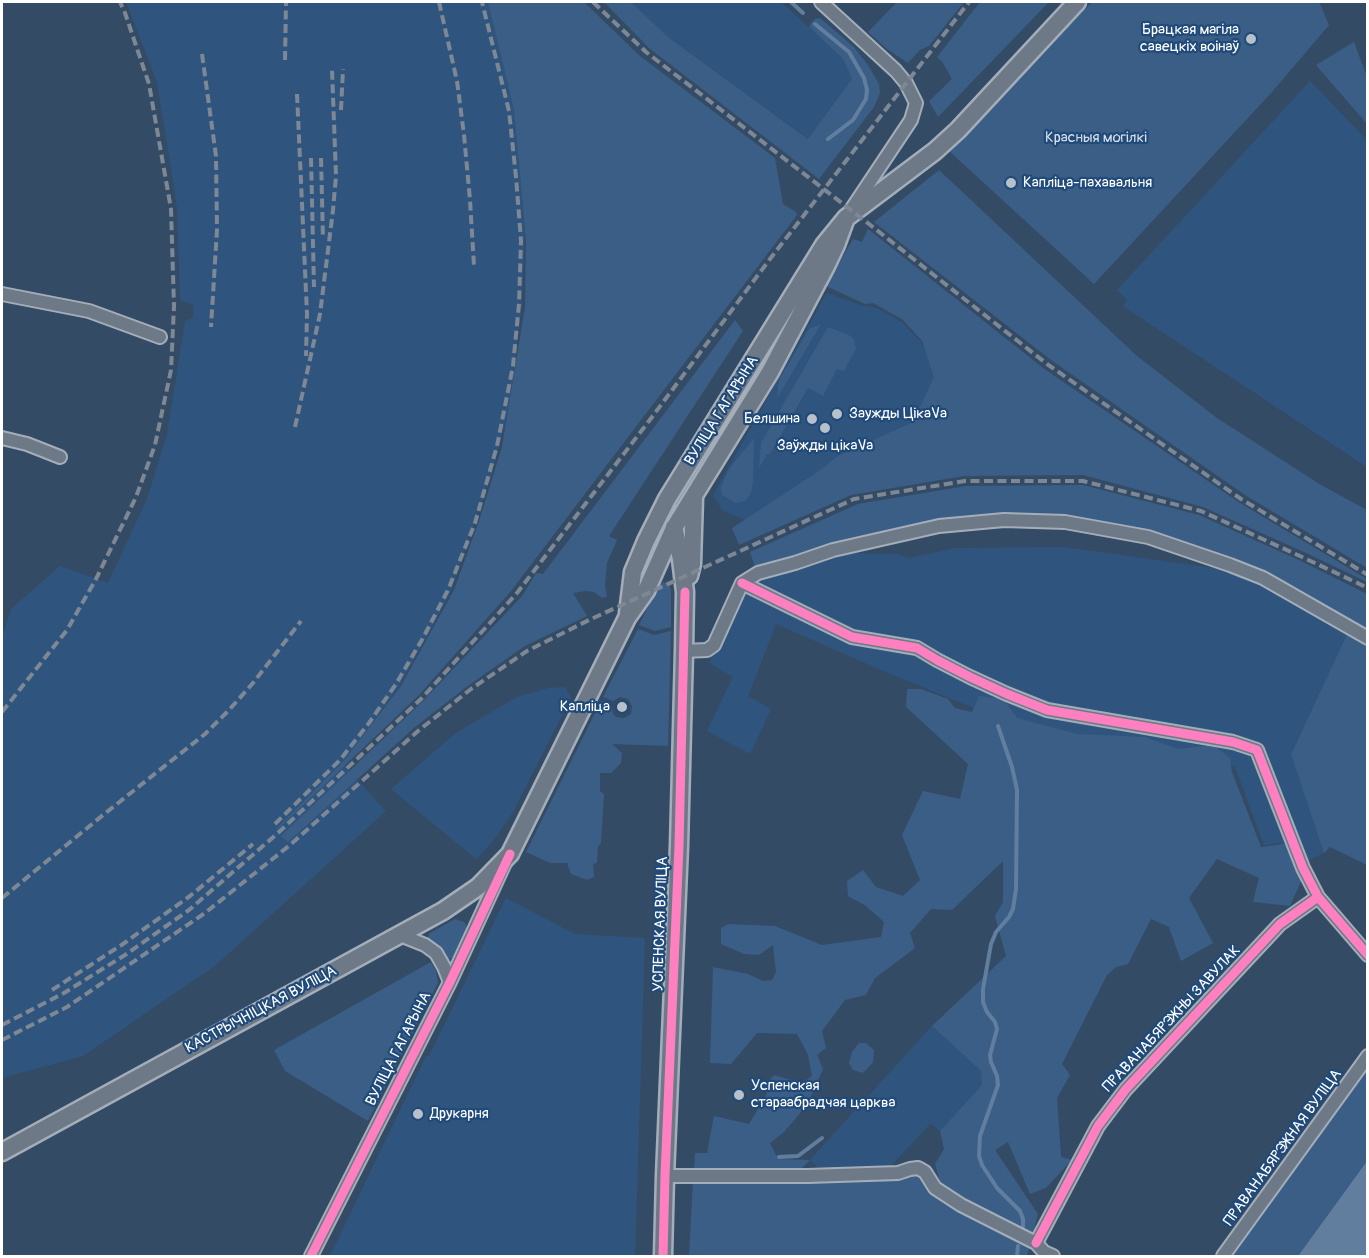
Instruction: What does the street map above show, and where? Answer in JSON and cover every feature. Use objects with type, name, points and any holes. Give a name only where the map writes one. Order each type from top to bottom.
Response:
[{"type":"main road","name":"ВУЛІЦА ГАГАРЫНА","points":[[627,618],[633,572],[667,499],[824,245],[846,218],[935,151],[958,130],[1077,2]]},
{"type":"main road","name":"ВУЛІЦА ГАГАРЫНА","points":[[510,854],[627,618],[646,591],[674,528],[770,372],[837,245],[846,218]]},
{"type":"main road","points":[[739,383],[752,384],[755,388],[755,397]]},
{"type":"main road","name":"УСПЕНСКАЯ ВУЛІЦА","points":[[685,592],[692,564],[694,496]]},
{"type":"main road","name":"УСПЕНСКАЯ ВУЛІЦА","points":[[663,1257],[679,846],[685,592],[667,499]]},
{"type":"main road","points":[[660,561],[670,557],[681,562]]},
{"type":"main road","name":"КАСТРЫЧНІЦКАЯ ВУЛІЦА","points":[[2,1152],[443,911],[478,887],[510,854]]},
{"type":"street","points":[[824,2],[896,71],[906,83],[916,103],[911,120],[846,218]]},
{"type":"street","points":[[2,294],[89,311],[160,337]]},
{"type":"street","points":[[2,438],[27,444],[60,457]]},
{"type":"street","points":[[684,651],[706,650],[714,645],[742,583],[758,573],[834,550],[939,526],[1004,520],[1065,522],[1148,537],[1263,578],[1368,638]]},
{"type":"street","points":[[742,583],[852,637],[918,648],[970,677],[1047,710],[1233,742],[1257,750],[1303,868],[1318,897],[1368,955]]},
{"type":"street","name":"ВУЛІЦА ГАГАРЫНА","points":[[311,1257],[450,982],[510,854]]},
{"type":"street","name":"ПРАВАНАБЯРЭЖНЫ ЗАВУЛАК","points":[[1036,1242],[1098,1126],[1126,1089],[1280,924],[1318,897]]},
{"type":"street","points":[[400,935],[425,945],[436,953],[450,982]]},
{"type":"street","name":"ПРАВАНАБЯРЭЖНАЯ ВУЛІЦА","points":[[1223,1257],[1368,1056]]},
{"type":"street","points":[[665,1176],[808,1176],[898,1173],[910,1168],[918,1168],[925,1172],[935,1188],[961,1206],[1036,1242],[1044,1252],[1053,1257]]},
{"type":"shaded area","points":[[126,2],[488,2],[514,110],[525,232],[522,304],[509,408],[491,476],[449,596],[399,687],[342,763],[386,811],[216,965],[83,1056],[2,1079],[2,637],[11,609],[60,566],[108,583],[147,499],[167,435],[185,321],[193,318],[193,305],[180,300],[177,207],[157,82]]},
{"type":"shaded area","points":[[631,2],[781,2],[843,59],[852,79],[809,139],[668,37]]},
{"type":"shaded area","points":[[1310,81],[1367,140],[1367,467],[1123,306],[1127,300],[1117,290]]},
{"type":"shaded area","points":[[827,293],[863,306],[875,307],[902,322],[921,342],[938,379],[917,423],[747,521],[722,510],[713,495]]},
{"type":"shaded area","points":[[1064,547],[1242,572],[1348,632],[1291,753],[1324,853],[1291,868],[1281,843],[1264,845],[1235,767],[1037,734],[776,624],[748,696],[771,709],[750,754],[707,731],[733,677],[709,663],[742,595],[759,586],[760,578],[833,553],[897,554],[909,558],[955,548]]},
{"type":"shaded area","points":[[565,687],[571,698],[513,812],[494,840],[476,859],[391,789],[456,733],[517,697],[549,688]]},
{"type":"shaded area","points":[[506,898],[575,934],[645,938],[635,1256],[330,1256],[426,1056],[429,1056]]},
{"type":"shaded area","points":[[932,1026],[981,1071],[982,1085],[940,1131],[931,1123],[888,1169],[822,1171],[810,1160]]},
{"type":"shaded area","points":[[1367,1161],[1367,1256],[1298,1256]]},
{"type":"green space","points":[[488,2],[584,2],[640,56],[775,158],[783,204],[797,215],[511,591],[419,695],[277,830],[342,763],[401,686],[454,590],[502,447],[525,307],[526,241],[514,110]]},
{"type":"green space","points":[[604,2],[631,2],[668,37],[808,139],[852,79],[843,59],[809,27],[815,19],[820,18],[854,47],[879,84],[880,93],[874,107],[819,179],[649,48]]},
{"type":"green space","points":[[897,2],[964,2],[929,46],[920,50],[908,63],[868,32]]},
{"type":"green space","points":[[980,2],[1049,2],[938,117],[929,101],[952,79],[937,57]]},
{"type":"green space","name":"Красныя могілкі","points":[[1092,2],[1319,2],[1329,25],[1272,92],[1094,284],[948,150]]},
{"type":"green space","points":[[1354,42],[1367,77],[1367,124],[1316,65]]},
{"type":"green space","points":[[939,170],[1137,356],[1217,418],[1321,485],[1367,510],[1367,568],[1245,495],[1051,360],[874,222]]},
{"type":"green space","points":[[868,229],[1043,368],[1240,503],[1367,579],[1367,582],[1203,507],[1083,475],[964,476],[851,495],[739,545],[732,528],[838,456],[913,422],[934,377],[922,341],[903,320],[873,303],[865,304],[826,286],[853,239],[862,242]]},
{"type":"green space","points":[[735,320],[743,331],[609,536],[617,540],[607,563],[605,586],[607,597],[602,598],[594,592],[573,593],[587,616],[525,646],[469,685],[415,727],[288,842],[281,836],[424,700],[523,595],[536,573],[543,574]]},
{"type":"green space","points":[[821,324],[777,398],[779,380],[809,329]]},
{"type":"green space","points":[[828,327],[849,335],[854,340],[856,349],[844,371],[837,369],[823,396],[808,388],[770,454],[767,454],[759,468],[761,443]]},
{"type":"green space","points":[[754,438],[751,493],[745,501],[736,503],[722,495],[721,487],[729,469]]},
{"type":"green space","points":[[1083,485],[1199,515],[1367,594],[1367,865],[1330,847],[1324,853],[1291,754],[1348,632],[1268,576],[1149,534],[1004,517],[756,570],[750,552],[858,504],[966,486]]},
{"type":"green space","points":[[663,582],[669,584],[671,590],[671,627],[655,631],[639,625],[659,585]]},
{"type":"green space","points":[[638,629],[654,635],[671,631],[668,746],[612,744],[622,753],[621,763],[611,773],[600,773],[600,791],[604,794],[601,843],[598,846],[597,863],[593,864],[594,877],[587,880],[571,874],[567,863],[550,863],[526,852],[601,701],[611,706],[616,717],[624,718],[631,714],[632,706],[628,699],[620,697],[613,701],[603,697]]},
{"type":"green space","points":[[907,689],[921,689],[948,699],[955,708],[972,712],[979,696],[1003,699],[1017,718],[1077,734],[1145,737],[1178,749],[1213,745],[1230,758],[1232,772],[1261,847],[1291,843],[1303,877],[1290,906],[1253,902],[1259,878],[1217,859],[1189,898],[1213,943],[1181,961],[1169,927],[1151,919],[1128,964],[1116,967],[1107,975],[1062,1064],[1070,1075],[1057,1098],[1061,1157],[1072,1160],[1046,1188],[1030,1194],[1008,1142],[995,1150],[1038,1214],[1027,1256],[689,1256],[693,1181],[824,1182],[902,1178],[916,1174],[931,1190],[947,1200],[951,1190],[941,1185],[935,1164],[944,1149],[940,1131],[982,1085],[981,1071],[932,1026],[1006,956],[995,916],[1003,902],[1003,861],[952,910],[931,909],[910,933],[915,948],[875,978],[866,995],[845,1000],[822,1031],[826,1048],[817,1055],[823,1069],[807,1105],[784,1132],[770,1143],[778,1159],[810,1160],[798,1172],[694,1171],[695,1153],[707,1153],[714,1116],[749,1124],[767,1094],[765,1086],[774,1075],[802,1083],[812,1076],[808,1055],[797,1034],[757,1033],[731,1064],[710,1063],[713,967],[748,974],[763,981],[772,980],[776,972],[773,945],[759,955],[744,954],[721,944],[721,928],[728,924],[775,926],[822,945],[881,937],[884,922],[866,906],[848,896],[847,881],[863,870],[876,887],[903,896],[920,880],[902,835],[923,791],[960,799],[968,764],[906,707]]},
{"type":"green space","points":[[455,919],[464,922],[466,930],[454,956],[449,960],[428,940],[428,936]]},
{"type":"green space","points":[[431,962],[436,971],[438,983],[368,1121],[285,1071],[274,1050]]},
{"type":"green space","points":[[859,1043],[866,1043],[874,1050],[873,1062],[863,1073],[853,1070],[849,1063],[852,1052]]},
{"type":"green space","points":[[1367,1065],[1367,1161],[1298,1256],[1230,1256]]},
{"type":"waterway","points":[[791,2],[803,13]]},
{"type":"waterway","points":[[815,24],[849,52],[864,78],[867,90],[866,99],[853,120],[828,139]]},
{"type":"waterway","points":[[998,726],[1017,790],[1016,889],[1013,909],[996,932],[991,944],[983,989],[983,1002],[997,1029],[990,1055],[998,1085],[980,1136],[979,1156],[997,1188],[1020,1211],[1023,1227]]},
{"type":"waterway","points":[[779,1157],[798,1156],[822,1138]]},
{"type":"waterway","points":[[1017,1256],[1018,1246]]},
{"type":"railway","points":[[2,712],[67,630],[96,579],[136,497],[155,445],[171,370],[174,306],[171,209],[149,84],[120,2]]},
{"type":"railway","points":[[285,60],[286,2]]},
{"type":"railway","points":[[439,2],[457,81],[470,200],[474,266]]},
{"type":"railway","points":[[275,824],[340,760],[396,684],[448,590],[475,523],[497,446],[513,366],[519,304],[521,241],[509,111],[482,2]]},
{"type":"railway","points":[[593,2],[646,52],[1047,364],[1241,499],[1368,575]]},
{"type":"railway","points":[[2,1025],[64,993],[125,955],[189,910],[278,833],[422,698],[517,593],[770,259],[969,2]]},
{"type":"railway","points":[[202,54],[216,156],[217,230],[211,327]]},
{"type":"railway","points":[[295,427],[320,314],[333,210],[336,176],[332,69]]},
{"type":"railway","points":[[341,110],[343,69]]},
{"type":"railway","points":[[297,94],[307,314],[306,356]]},
{"type":"railway","points":[[311,158],[314,287]]},
{"type":"railway","points":[[321,158],[323,239]]},
{"type":"railway","points":[[2,1040],[67,1007],[205,913],[290,845],[418,731],[471,689],[527,651],[589,620],[854,499],[965,481],[1083,481],[1201,511],[1368,588]]},
{"type":"railway","points":[[2,898],[205,734],[253,683],[301,621]]},
{"type":"railway","points":[[52,990],[123,944],[190,896],[253,844]]},
{"type":"cycle path","points":[[742,583],[852,637],[917,648],[970,677],[1047,710],[1233,742],[1257,750],[1303,868],[1318,897],[1368,955]]},
{"type":"cycle path","points":[[663,1256],[679,846],[685,592]]},
{"type":"cycle path","points":[[311,1256],[450,982],[510,854]]},
{"type":"cycle path","points":[[1036,1243],[1098,1126],[1126,1089],[1280,924],[1318,897]]},
{"type":"place","name":"Брацкая магіла савецкіх воінаў","points":[[1251,39]]},
{"type":"place","name":"Капліца-пахавальня","points":[[1011,183]]},
{"type":"place","name":"Заужды ЦікаVа","points":[[837,414]]},
{"type":"place","name":"Белшина","points":[[812,419]]},
{"type":"place","name":"Заўжды цікаVа","points":[[825,428]]},
{"type":"place","name":"Капліца","points":[[622,707]]},
{"type":"place","name":"Успенская стараабрадчая царква","points":[[739,1095]]},
{"type":"place","name":"Друкарня","points":[[418,1114]]}]
